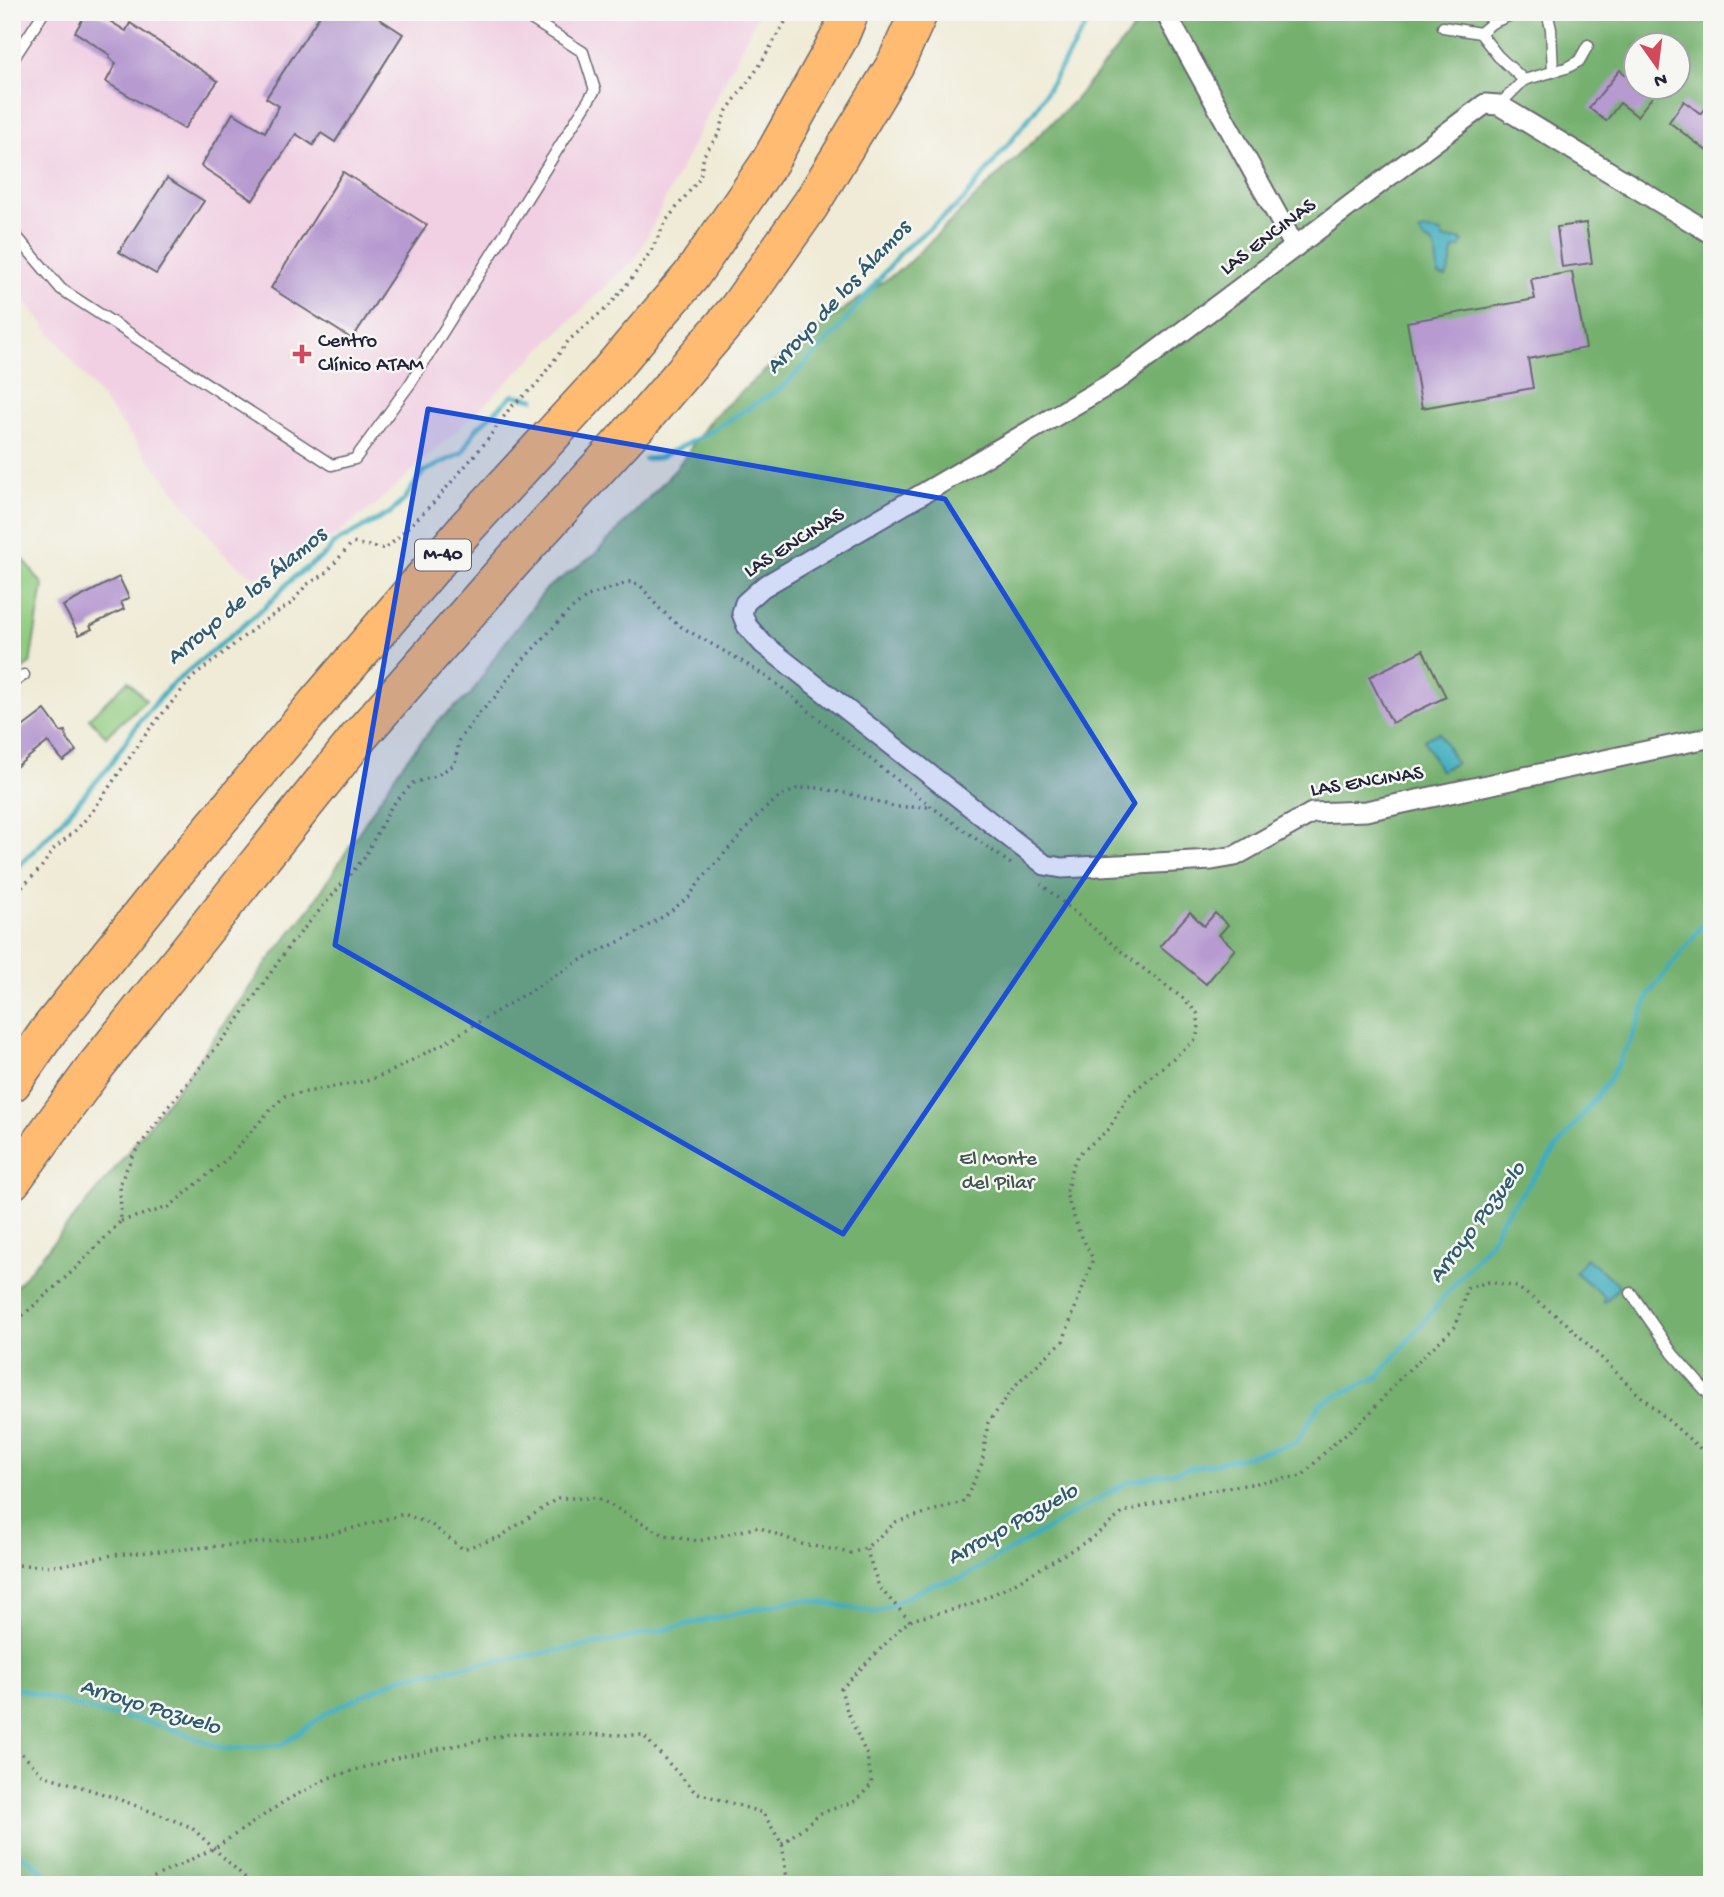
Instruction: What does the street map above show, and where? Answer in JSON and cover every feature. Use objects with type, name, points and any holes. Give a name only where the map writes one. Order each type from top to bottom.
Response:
[{"type":"highway","name":"M-40","points":[[12,1083],[49,1030],[314,705],[466,528],[596,387],[691,276],[769,163],[840,36],[850,12]]},
{"type":"highway","name":"M-40","points":[[12,1181],[96,1066],[357,739],[738,308],[811,204],[895,65],[919,12]]},
{"type":"street","points":[[1165,12],[1295,247]]},
{"type":"street","name":"LAS ENCINAS","points":[[1499,105],[1485,104],[1122,377],[763,587],[750,597],[743,607],[743,620],[763,644],[1045,864],[1062,868],[1212,860],[1235,856],[1312,813],[1366,811],[1712,737]]},
{"type":"street","points":[[1499,105],[1712,234]]},
{"type":"lane","points":[[12,61],[44,12]]},
{"type":"lane","points":[[12,231],[61,289],[332,465],[355,459],[410,384],[594,90],[583,52],[520,12]]},
{"type":"lane","points":[[1480,33],[1492,23],[1518,12]]},
{"type":"lane","points":[[1542,12],[1548,16],[1551,29],[1553,72]]},
{"type":"lane","points":[[1443,27],[1480,33],[1497,56],[1524,80]]},
{"type":"lane","points":[[1499,105],[1524,80],[1579,61],[1588,45]]},
{"type":"lane","points":[[12,683],[24,675]]},
{"type":"lane","points":[[1631,1293],[1673,1354],[1712,1398]]},
{"type":"path","points":[[12,897],[40,869],[54,849],[92,812],[148,731],[192,678],[262,622],[292,603],[306,585],[325,574],[352,543],[386,549],[436,500],[485,443],[510,408],[536,385],[569,340],[611,304],[651,251],[666,221],[699,178],[704,155],[720,132],[725,113],[758,68],[791,12]]},
{"type":"path","points":[[121,1221],[120,1183],[133,1156],[168,1107],[236,1023],[290,945],[364,858],[391,807],[412,783],[436,776],[455,764],[459,740],[475,718],[495,697],[518,665],[566,614],[588,596],[630,582],[640,584],[658,607],[678,625],[780,686],[932,807],[1012,864]]},
{"type":"path","points":[[12,1325],[74,1270],[121,1221],[169,1207],[229,1157],[285,1096],[366,1081],[390,1072],[446,1042],[581,960],[634,935],[689,897],[761,812],[778,798],[796,789],[813,787],[855,795],[895,807],[932,807]]},
{"type":"path","points":[[12,1565],[57,1566],[113,1555],[280,1541],[331,1534],[404,1514],[432,1525],[463,1549],[500,1537],[558,1498],[598,1498],[664,1535],[698,1541],[758,1527],[802,1544],[851,1553],[866,1548],[896,1522],[965,1501],[982,1463],[988,1423],[1019,1381],[1063,1341],[1093,1259],[1066,1194],[1072,1167],[1079,1154],[1109,1129],[1128,1097],[1196,1039],[1199,1026],[1197,1013],[1185,1000],[1032,878]]},
{"type":"path","points":[[782,1844],[821,1813],[856,1801],[872,1784],[867,1756],[846,1708],[841,1689],[910,1621],[968,1606],[1008,1587],[1089,1540],[1124,1512],[1188,1494],[1302,1476],[1329,1448],[1369,1414],[1402,1376],[1456,1326],[1467,1288],[1489,1282],[1517,1287],[1565,1322],[1636,1392],[1712,1458]]},
{"type":"path","points":[[866,1548],[879,1587],[910,1621]]},
{"type":"path","points":[[142,1885],[215,1848],[285,1801],[328,1778],[400,1757],[510,1734],[643,1735],[695,1792],[763,1813],[782,1844],[788,1885]]},
{"type":"path","points":[[12,1744],[43,1775],[113,1797],[191,1827],[253,1885]]},
{"type":"highlighted area","points":[[428,409],[945,499],[1135,803],[843,1234],[335,945]]},
{"type":"shaded area","name":"Centro Clínico ATAM","points":[[12,12],[759,12],[637,256],[463,425],[377,503],[308,557],[255,578],[224,554],[12,284]]},
{"type":"green space","name":"El Monte del Pilar","points":[[1149,12],[1712,12],[1712,1885],[12,1885],[12,1291],[105,1181],[187,1076],[266,964],[311,907],[401,766],[438,721],[471,694],[498,652],[547,588],[593,556],[675,470],[712,418],[796,343],[904,267],[1074,101]]},
{"type":"green space","points":[[12,544],[43,585],[30,664],[12,676]]},
{"type":"green space","points":[[128,681],[146,700],[106,736],[89,718]]},
{"type":"water","points":[[1424,230],[1441,233],[1443,239],[1460,239],[1463,242],[1460,248],[1453,250],[1446,277],[1438,275],[1436,250],[1419,232]]},
{"type":"water","points":[[1439,732],[1456,763],[1440,771],[1424,740]]},
{"type":"water","points":[[1586,1258],[1618,1284],[1618,1288],[1605,1302],[1605,1297],[1575,1272]]},
{"type":"building","points":[[87,12],[95,12],[126,31],[130,23],[218,81],[184,129],[106,82],[116,63],[109,58],[110,55],[75,32]]},
{"type":"building","points":[[322,12],[369,12],[403,34],[335,142],[321,133],[313,145],[296,134],[253,200],[201,166],[233,113],[265,132],[279,106],[266,98]]},
{"type":"building","points":[[1620,70],[1622,102],[1648,102],[1637,116],[1620,103],[1606,121],[1589,108]]},
{"type":"building","points":[[1712,100],[1712,155],[1669,122],[1683,102],[1701,114]]},
{"type":"building","points":[[343,172],[427,225],[352,339],[271,288]]},
{"type":"building","points":[[167,178],[204,201],[156,274],[119,252]]},
{"type":"building","points":[[1586,223],[1592,263],[1562,267],[1557,227]]},
{"type":"building","points":[[1572,272],[1586,348],[1528,359],[1533,388],[1422,408],[1407,322],[1535,299],[1531,279]]},
{"type":"building","points":[[119,577],[129,598],[121,602],[124,609],[90,626],[92,629],[79,635],[63,606]]},
{"type":"building","points":[[1423,650],[1446,697],[1392,723],[1369,677]]},
{"type":"building","points":[[45,710],[61,732],[65,731],[67,739],[76,751],[63,761],[48,742],[12,770],[12,735]]},
{"type":"building","points":[[1190,912],[1204,926],[1215,913],[1228,925],[1219,935],[1235,949],[1206,984],[1160,946]]},
{"type":"waterway","name":"Arroyo de los Álamos","points":[[645,459],[658,458],[703,436],[783,387],[837,331],[903,250],[963,201],[1036,109],[1094,12]]},
{"type":"waterway","name":"Arroyo de los Álamos","points":[[12,873],[107,769],[139,722],[169,687],[265,607],[293,578],[327,553],[333,544],[390,513],[404,500],[423,472],[462,453],[476,429],[513,395],[534,399]]},
{"type":"waterway","name":"Arroyo Pozuelo","points":[[12,1687],[104,1714],[175,1730],[225,1749],[282,1745],[328,1712],[402,1677],[614,1641],[786,1602],[807,1600],[876,1612],[931,1585],[962,1578],[1128,1482],[1296,1443],[1321,1403],[1378,1377],[1491,1240],[1501,1220],[1607,1083],[1631,1040],[1650,993],[1712,913]]},
{"type":"waterway","points":[[12,1848],[62,1885]]},
{"type":"place","name":"Centro Clínico ATAM","points":[[302,354]]}]
